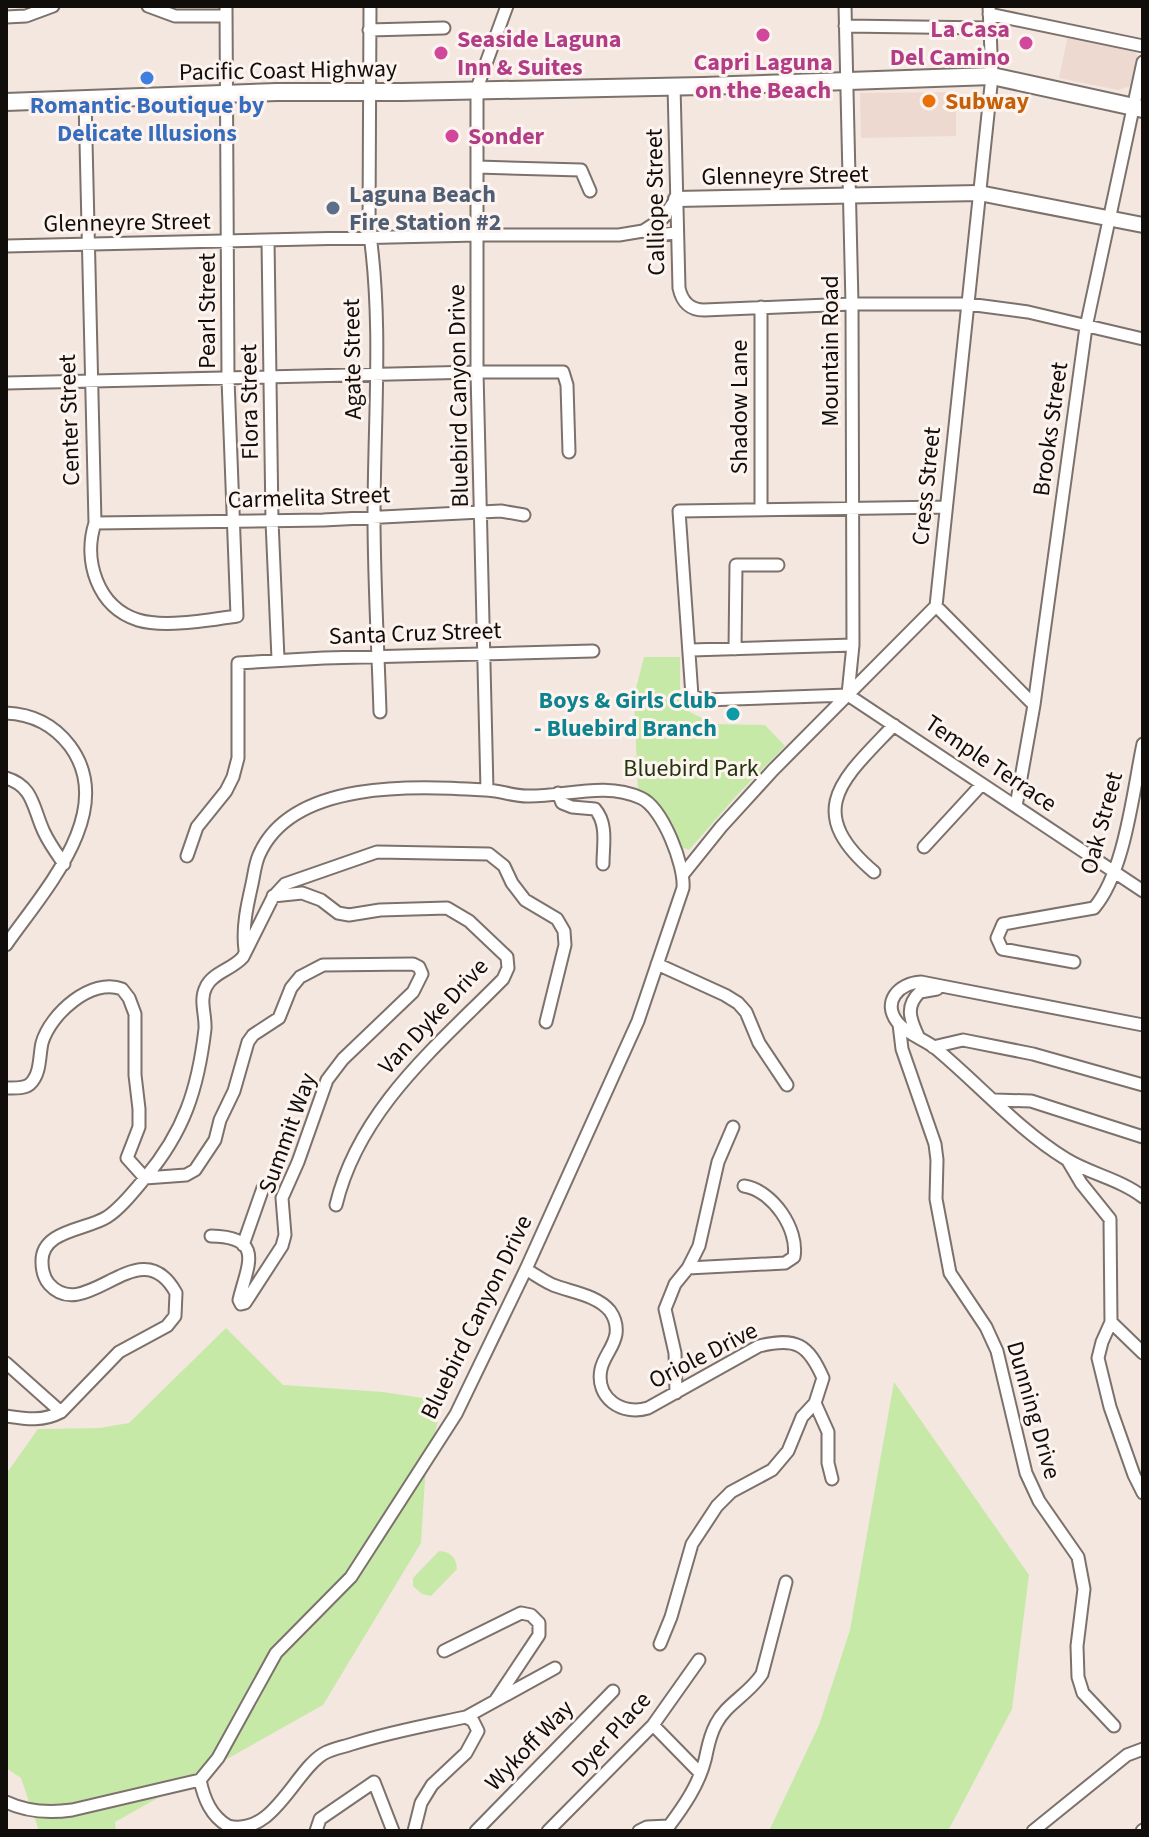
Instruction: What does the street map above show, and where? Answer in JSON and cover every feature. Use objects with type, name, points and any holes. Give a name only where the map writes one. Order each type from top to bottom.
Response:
[{"type":"highway","name":"Pacific Coast Highway","points":[[6,102],[992,76],[1138,108]]},
{"type":"main road","name":"Glenneyre Street","points":[[676,199],[979,193],[1143,225]]},
{"type":"street","points":[[6,17],[26,16],[53,6]]},
{"type":"street","points":[[148,6],[175,16],[226,11]]},
{"type":"street","name":"Agate Street","points":[[370,6],[368,92],[376,375],[374,517],[380,712]]},
{"type":"street","name":"Bluebird Canyon Drive","points":[[487,790],[477,372],[477,88],[507,6]]},
{"type":"street","name":"Mountain Road","points":[[845,6],[852,304],[853,645],[848,695]]},
{"type":"street","points":[[989,10],[1143,46]]},
{"type":"street","name":"Cress Street","points":[[936,606],[992,76],[989,10]]},
{"type":"street","name":"Pearl Street","points":[[226,11],[228,379],[237,616]]},
{"type":"street","points":[[845,26],[989,28]]},
{"type":"street","points":[[369,30],[444,28]]},
{"type":"street","name":"Brooks Street","points":[[1016,806],[1034,705],[1086,327],[1108,217],[1138,108],[1143,62]]},
{"type":"street","name":"Calliope Street","points":[[674,86],[680,293],[685,303],[695,309],[761,307]]},
{"type":"street","name":"Center Street","points":[[85,99],[95,523],[89,556],[94,576],[104,594],[119,610],[139,620],[166,623],[237,616]]},
{"type":"street","points":[[477,167],[581,170],[590,191]]},
{"type":"street","name":"Glenneyre Street","points":[[6,246],[477,235],[619,235],[643,231],[663,218],[676,199]]},
{"type":"street","points":[[643,231],[654,235],[677,233]]},
{"type":"street","name":"Flora Street","points":[[268,240],[272,521],[278,659]]},
{"type":"street","points":[[761,307],[968,304],[1001,307],[1143,339]]},
{"type":"street","name":"Shadow Lane","points":[[761,307],[761,508]]},
{"type":"street","points":[[6,383],[563,372],[567,385],[569,452]]},
{"type":"street","points":[[848,695],[704,700],[695,697],[691,692],[691,650],[679,511],[946,507]]},
{"type":"street","name":"Carmelita Street","points":[[95,523],[272,521],[501,511],[524,515]]},
{"type":"street","points":[[735,649],[736,565],[778,565]]},
{"type":"street","points":[[245,950],[245,921],[258,856],[275,830],[300,810],[338,796],[381,790],[487,790],[524,796],[591,790],[643,798],[666,829],[684,873],[732,815],[936,606],[1034,705]]},
{"type":"street","points":[[691,650],[853,645]]},
{"type":"street","name":"Santa Cruz Street","points":[[187,856],[197,827],[226,791],[233,777],[239,745],[238,663],[278,659],[593,651]]},
{"type":"street","name":"Temple Terrace","points":[[848,695],[1143,891]]},
{"type":"street","points":[[6,713],[35,718],[53,729],[74,752],[81,768],[85,792],[78,831],[64,864],[6,945]]},
{"type":"street","name":"Temple Terrace","points":[[874,872],[859,860],[839,832],[835,801],[838,788],[852,769],[894,725]]},
{"type":"street","name":"Oak Street","points":[[1074,962],[1002,949],[997,938],[1003,924],[1094,908],[1115,872],[1143,744]]},
{"type":"street","points":[[6,778],[20,785],[36,803],[42,830],[64,864]]},
{"type":"street","points":[[924,847],[982,784]]},
{"type":"street","points":[[558,793],[562,803],[595,809],[600,815],[604,824],[603,864]]},
{"type":"street","points":[[6,1416],[33,1420],[50,1418],[61,1412],[119,1352],[167,1326],[175,1316],[176,1293],[160,1273],[147,1269],[134,1270],[72,1296],[58,1292],[47,1282],[42,1271],[42,1256],[50,1242],[111,1215],[168,1150],[184,1119],[205,1025],[203,997],[206,986],[236,965],[273,897],[285,884],[377,852],[489,854],[504,866],[525,900],[557,919],[564,931],[565,945],[546,1022]]},
{"type":"street","name":"Bluebird Canyon Drive","points":[[200,1780],[218,1758],[276,1653],[334,1597],[367,1555],[456,1414],[526,1269],[625,1049],[683,888],[684,873]]},
{"type":"street","name":"Van Dyke Drive","points":[[273,897],[302,893],[321,900],[338,913],[349,915],[380,910],[447,908],[469,921],[507,957],[508,968],[503,979],[384,1103],[355,1151],[336,1205]]},
{"type":"street","name":"Summit Way","points":[[145,1178],[186,1175],[195,1170],[215,1140],[248,1042],[253,1035],[279,1018],[291,988],[300,977],[323,965],[413,964],[419,967],[422,974],[413,992],[343,1059],[327,1080],[282,1198],[285,1235],[282,1246],[257,1282],[249,1301],[241,1304],[239,1300],[250,1268],[249,1256],[243,1245]]},
{"type":"street","points":[[657,964],[738,1003],[746,1012],[759,1043],[787,1085]]},
{"type":"street","name":"Dunning Drive","points":[[946,988],[921,982],[904,985],[891,1002],[891,1008],[899,1024],[902,1049],[935,1144],[936,1199],[950,1273],[986,1327],[997,1351],[1026,1473],[1039,1501],[1078,1557],[1084,1589],[1077,1646],[1078,1677],[1083,1693],[1114,1726]]},
{"type":"street","points":[[6,1088],[26,1087],[32,1082],[48,1031],[76,999],[102,986],[122,989],[135,1014],[135,1075],[139,1109],[139,1127],[127,1158],[145,1178]]},
{"type":"street","points":[[918,1036],[910,1017],[915,997],[928,989],[946,988],[1143,1025]]},
{"type":"street","points":[[899,1024],[933,1047],[1043,1144],[1068,1161],[1122,1184],[1143,1197]]},
{"type":"street","points":[[902,1049],[918,1036]]},
{"type":"street","points":[[933,1047],[963,1040],[1033,1054],[1143,1085]]},
{"type":"street","points":[[995,1100],[1031,1101],[1143,1137]]},
{"type":"street","points":[[676,1393],[675,1353],[665,1309],[675,1284],[688,1268],[699,1246],[718,1162],[733,1127]]},
{"type":"street","points":[[1068,1161],[1110,1219],[1111,1322],[1098,1358],[1110,1407],[1143,1493]]},
{"type":"street","points":[[688,1268],[785,1263],[794,1257],[796,1246],[777,1207],[756,1187],[744,1186]]},
{"type":"street","points":[[211,1236],[225,1236],[243,1245],[263,1188]]},
{"type":"street","name":"Oriole Drive","points":[[526,1269],[549,1283],[595,1299],[607,1307],[615,1318],[617,1331],[614,1344],[601,1370],[603,1390],[620,1408],[635,1412],[676,1393],[759,1346],[775,1342],[793,1342],[815,1359],[823,1378],[815,1403]]},
{"type":"street","points":[[1111,1322],[1143,1353]]},
{"type":"street","points":[[6,1363],[61,1412]]},
{"type":"street","points":[[660,1644],[671,1617],[687,1556],[706,1522],[731,1492],[772,1470],[788,1451],[802,1417],[815,1403],[828,1432],[828,1463],[832,1479]]},
{"type":"street","points":[[639,1831],[647,1827],[672,1828],[700,1773],[708,1739],[717,1721],[762,1674],[786,1582]]},
{"type":"street","points":[[444,1651],[521,1613],[531,1615],[539,1623],[539,1635],[495,1701]]},
{"type":"street","name":"Dyer Place","points":[[548,1831],[653,1725],[699,1660]]},
{"type":"street","points":[[6,1802],[52,1812],[200,1780],[210,1810],[227,1828],[239,1830],[269,1822],[306,1769],[323,1754],[378,1736],[466,1717],[555,1668]]},
{"type":"street","name":"Wykoff Way","points":[[476,1831],[613,1691]]},
{"type":"street","points":[[414,1831],[421,1803],[432,1785],[466,1753],[478,1731],[473,1721],[466,1717]]},
{"type":"street","points":[[653,1725],[700,1773]]},
{"type":"street","points":[[1033,1831],[1127,1755],[1143,1749]]},
{"type":"street","points":[[316,1831],[320,1819],[374,1782],[393,1831]]},
{"type":"shaded area","points":[[1068,35],[1134,49],[1138,57],[1131,86],[1118,90],[1059,78]]},
{"type":"shaded area","points":[[956,92],[956,136],[861,138],[860,93]]},
{"type":"green space","name":"Bluebird Park","points":[[644,657],[680,657],[680,707],[714,724],[765,725],[785,746],[689,850],[678,846],[638,791],[634,696]]},
{"type":"green space","points":[[226,1328],[283,1385],[383,1392],[442,1401],[425,1479],[421,1543],[323,1705],[115,1822],[116,1831],[39,1831],[21,1778],[6,1768],[6,1474],[38,1429],[100,1428],[129,1423]]},
{"type":"green space","points":[[894,1382],[1029,1575],[1012,1709],[948,1831],[769,1831],[819,1725],[850,1630]]},
{"type":"green space","points":[[439,1551],[452,1556],[457,1569],[431,1596],[422,1594],[413,1586],[413,1578]]},
{"type":"place","name":"Capri Laguna on the Beach","points":[[763,35]]},
{"type":"place","name":"La Casa Del Camino","points":[[1026,43]]},
{"type":"place","name":"Seaside Laguna Inn & Suites","points":[[441,53]]},
{"type":"place","name":"Romantic Boutique by Delicate Illusions","points":[[147,78]]},
{"type":"place","name":"Subway","points":[[929,101]]},
{"type":"place","name":"Sonder","points":[[452,136]]},
{"type":"place","name":"Laguna Beach Fire Station #2","points":[[333,208]]},
{"type":"place","name":"Boys & Girls Club - Bluebird Branch","points":[[733,714]]}]
